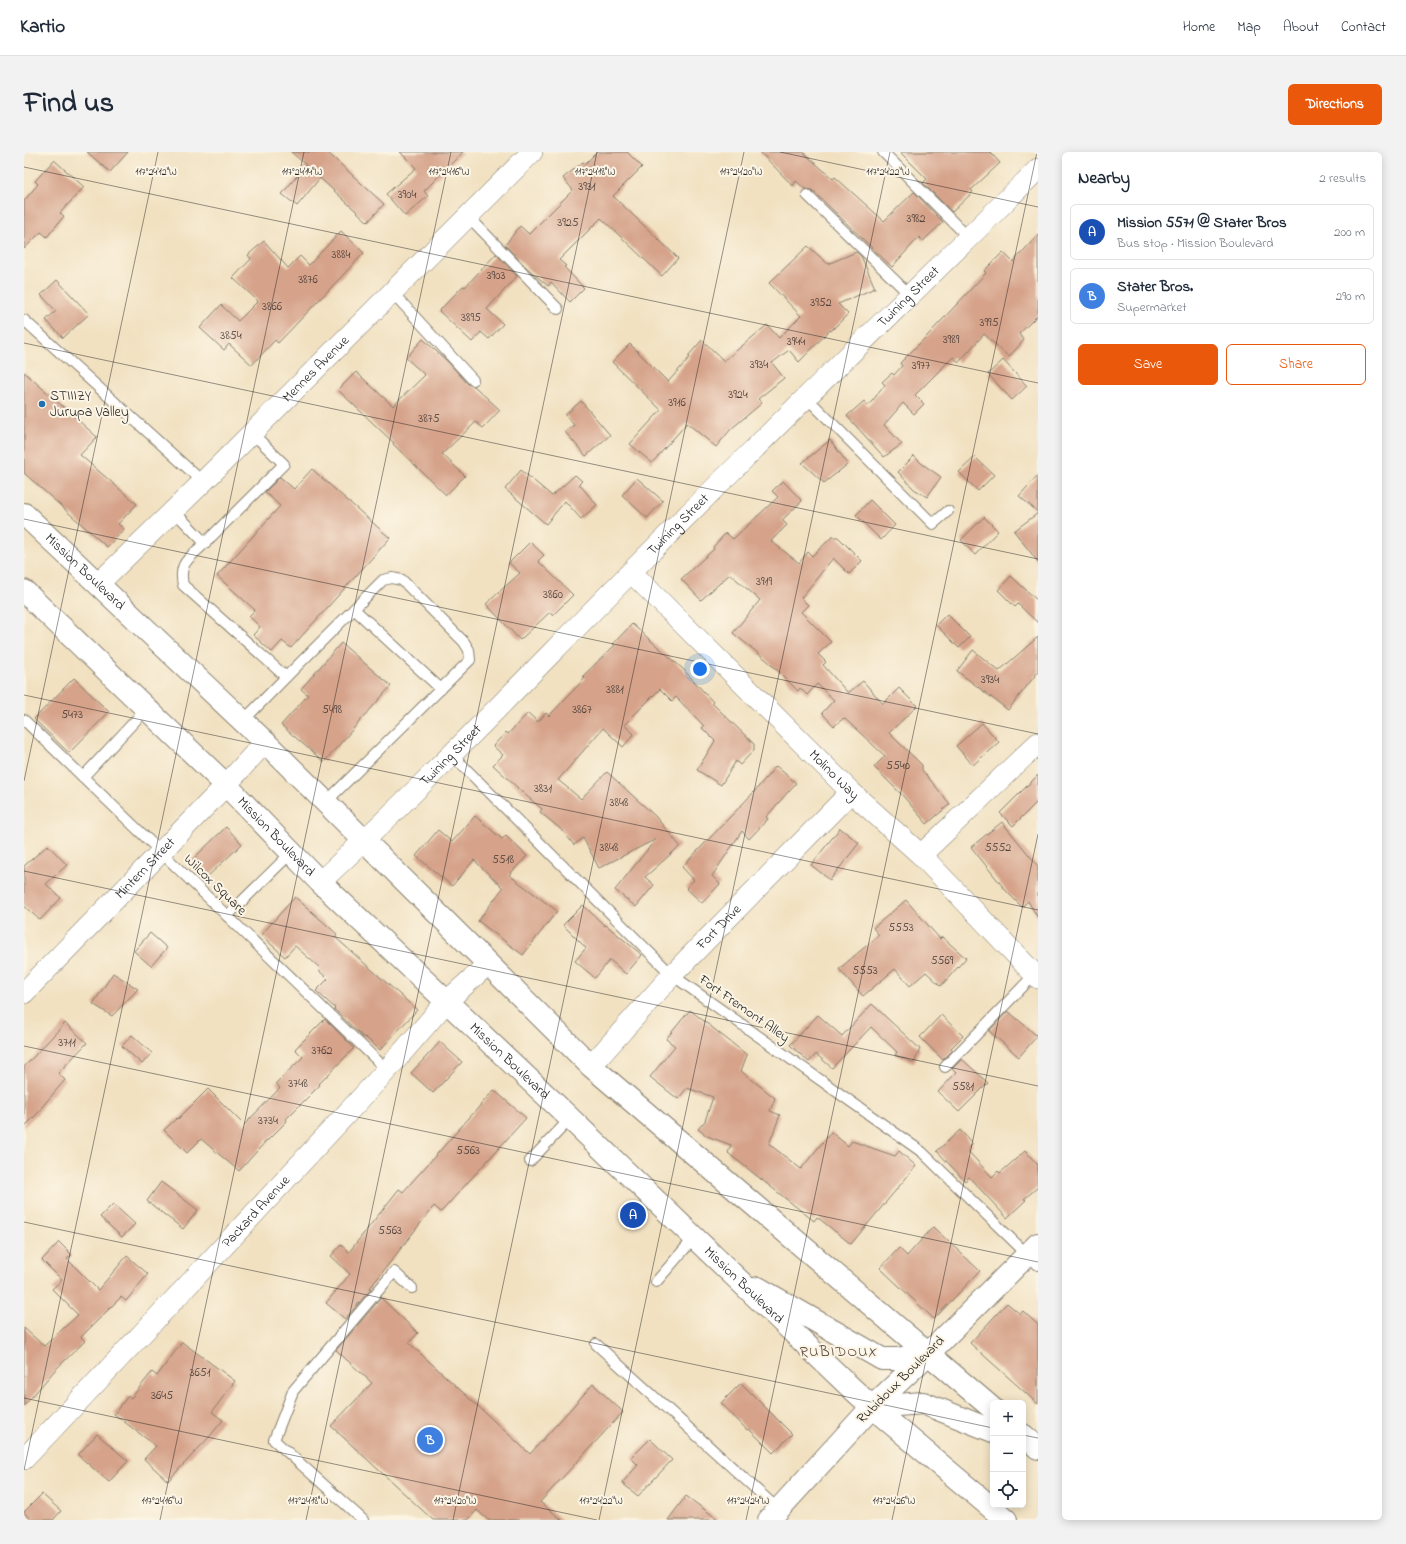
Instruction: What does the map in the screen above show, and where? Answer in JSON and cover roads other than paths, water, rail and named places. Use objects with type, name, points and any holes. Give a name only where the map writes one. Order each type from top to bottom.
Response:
[{"type":"main road","name":"Mission Boulevard","points":[[24,514],[265,742],[590,1066],[990,1406]]},
{"type":"main road","name":"Mission Boulevard","points":[[24,591],[226,785],[320,882],[571,1118],[694,1238],[872,1407],[1006,1520]]},
{"type":"main road","name":"Rubidoux Boulevard","points":[[774,1515],[872,1407],[1034,1254]]},
{"type":"main road","points":[[733,1274],[797,1309],[882,1359],[897,1359],[929,1353]]},
{"type":"main road","points":[[872,1407],[923,1403],[990,1430]]},
{"type":"main road","points":[[1024,1436],[1038,1449]]},
{"type":"main road","points":[[1026,1444],[1038,1449]]},
{"type":"street","name":"Mennes Avenue","points":[[98,584],[203,482],[532,152]]},
{"type":"street","name":"Twining Street","points":[[320,882],[452,755],[631,572],[1038,169]]},
{"type":"street","name":"Molino Way","points":[[631,572],[851,792],[921,855],[1036,976]]},
{"type":"street","name":"Mintern Street","points":[[24,993],[226,785],[265,742]]},
{"type":"street","points":[[921,855],[1038,742]]},
{"type":"street","name":"Fort Drive","points":[[590,1066],[672,975],[851,792]]},
{"type":"street","name":"Packard Avenue","points":[[24,1459],[387,1070],[446,1002],[488,964]]},
{"type":"lane","points":[[883,152],[969,238]]},
{"type":"lane","points":[[807,195],[910,295]]},
{"type":"lane","points":[[468,216],[558,309]]},
{"type":"lane","points":[[392,292],[473,380]]},
{"type":"lane","points":[[24,320],[203,482]]},
{"type":"lane","points":[[807,398],[933,524],[948,511]]},
{"type":"lane","points":[[252,433],[284,464],[183,565],[181,575],[183,585],[286,677]]},
{"type":"lane","points":[[173,510],[205,543]]},
{"type":"lane","points":[[243,721],[383,580],[392,578],[402,580],[464,642],[469,650],[470,660],[326,802]]},
{"type":"lane","points":[[354,609],[441,689]]},
{"type":"lane","points":[[84,777],[147,708]]},
{"type":"lane","name":"Wilcox Square","points":[[24,720],[387,1070]]},
{"type":"lane","name":"Fort Fremont Alley","points":[[452,755],[672,975],[922,1152],[1034,1254]]},
{"type":"lane","points":[[227,916],[292,852]]},
{"type":"lane","points":[[944,1066],[1036,976]]},
{"type":"lane","points":[[530,1161],[571,1118]]},
{"type":"lane","points":[[656,1282],[694,1238]]},
{"type":"lane","points":[[363,1520],[274,1440],[293,1391],[394,1272],[412,1288]]},
{"type":"lane","points":[[596,1344],[774,1515]]},
{"type":"place","name":"STIIIZY Jurupa Valley","points":[[42,404]]},
{"type":"place","name":"Mission 5571 @ Stater Bros","points":[[633,1215]]},
{"type":"place","name":"Stater Bros.","points":[[430,1440]]},
{"type":"district","name":"RUBIDOUX","points":[[839,1352]]}]
